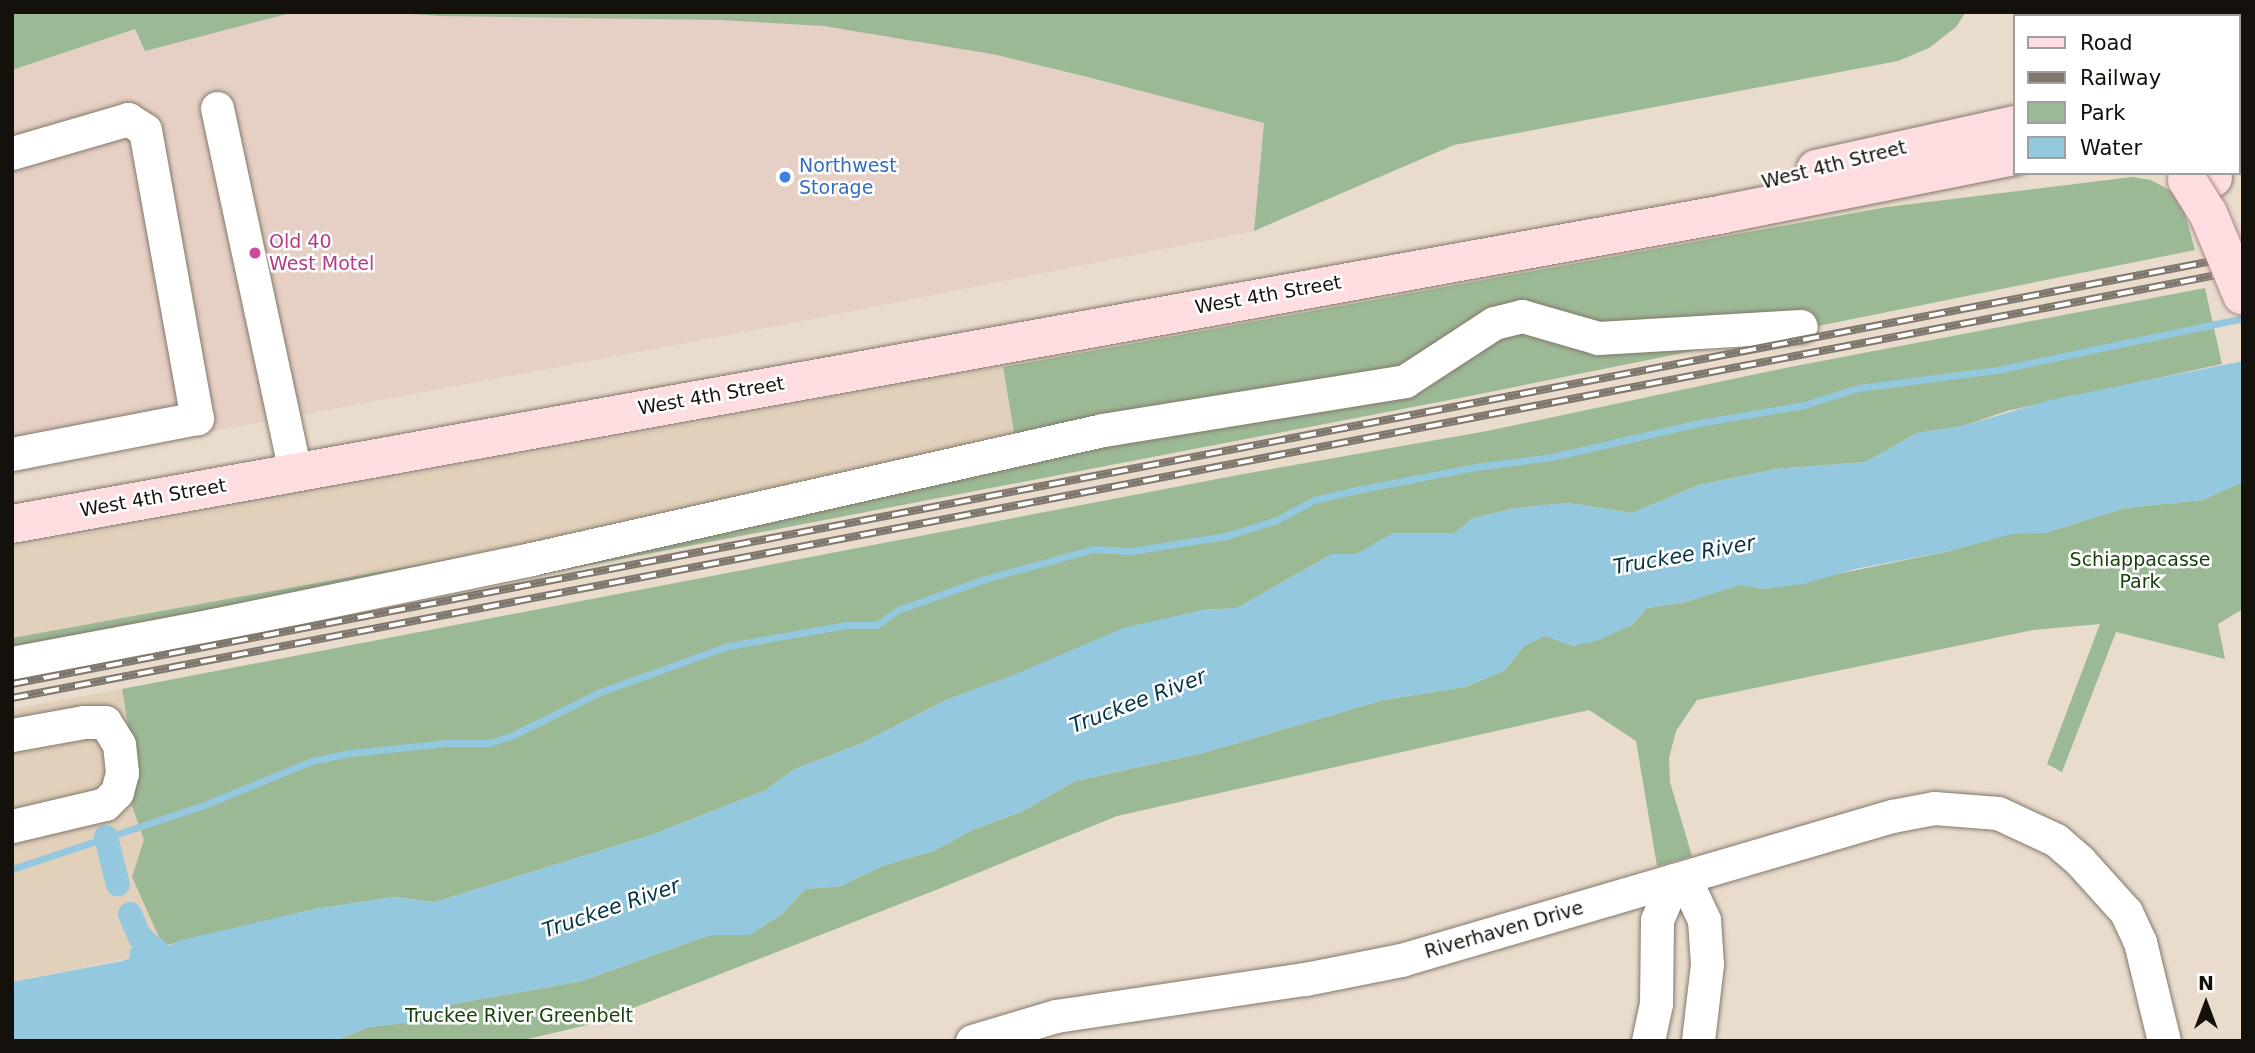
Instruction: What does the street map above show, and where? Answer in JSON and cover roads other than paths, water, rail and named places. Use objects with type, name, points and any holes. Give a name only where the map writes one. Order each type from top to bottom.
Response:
[{"type":"main road","name":"West 4th Street","points":[[1409,269],[1908,147],[2014,125]]},
{"type":"main road","name":"West 4th Street","points":[[12,524],[1724,214],[2014,156]]},
{"type":"main road","points":[[1959,167],[2014,167]]},
{"type":"main road","points":[[2197,176],[2243,296]]},
{"type":"street","points":[[217,108],[295,472]]},
{"type":"street","points":[[12,153],[128,120],[145,130],[197,418],[12,454]]},
{"type":"street","points":[[12,663],[531,559],[1103,430],[1405,381],[1494,323],[1522,316],[1598,338],[1801,326]]},
{"type":"street","points":[[12,735],[84,722],[105,722],[119,744],[122,773],[117,792],[105,804],[12,826]]},
{"type":"street","name":"Riverhaven Drive","points":[[972,1041],[1040,1031],[1094,1009],[1305,979],[1401,960],[1892,816],[1934,808],[1998,814],[2034,813],[2056,840],[2080,861],[2126,912],[2140,942],[2164,1041]]},
{"type":"street","points":[[1648,1041],[1656,1003],[1657,920],[1674,880],[1691,892],[1704,920],[1707,964],[1698,1041]]},
{"type":"water","name":"Truckee River","points":[[2243,361],[2243,482],[2202,500],[2125,508],[2045,533],[2012,534],[1950,551],[1855,569],[1804,584],[1763,589],[1740,585],[1686,602],[1647,608],[1632,625],[1596,641],[1573,646],[1545,636],[1524,646],[1504,671],[1465,687],[1383,700],[1203,753],[1075,781],[1021,812],[972,830],[933,851],[882,866],[841,886],[805,889],[782,914],[749,935],[710,935],[582,981],[453,1004],[412,1022],[369,1027],[335,1041],[12,1041],[12,982],[122,961],[130,958],[130,949],[143,945],[155,953],[181,940],[315,909],[394,897],[435,902],[651,835],[764,791],[795,769],[862,743],[946,700],[1016,674],[1123,628],[1203,610],[1237,608],[1332,554],[1357,554],[1393,533],[1455,533],[1473,518],[1517,508],[1568,503],[1632,513],[1699,485],[1776,469],[1866,462],[1917,433],[1963,426],[2050,400]]},
{"type":"waterway","points":[[12,869],[204,805],[312,761],[351,753],[446,743],[489,743],[513,735],[600,692],[728,646],[846,625],[877,625],[898,610],[985,579],[1093,549],[1131,551],[1226,536],[1277,520],[1314,500],[1357,490],[1475,467],[1552,457],[1699,423],[1804,405],[1858,388],[1997,370],[2243,318]]},
{"type":"waterway","points":[[106,837],[118,885]]},
{"type":"waterway","points":[[130,914],[140,937],[169,961],[176,976]]},
{"type":"railway","points":[[12,684],[2243,255]]},
{"type":"railway","points":[[12,698],[2243,270]]},
{"type":"place","name":"Northwest Storage","points":[[785,177]]},
{"type":"place","name":"Old 40 West Motel","points":[[255,253]]},
{"type":"park label","name":"Schiappacasse Park","points":[[2140,571]]},
{"type":"park label","name":"Truckee River Greenbelt","points":[[519,1016]]}]
